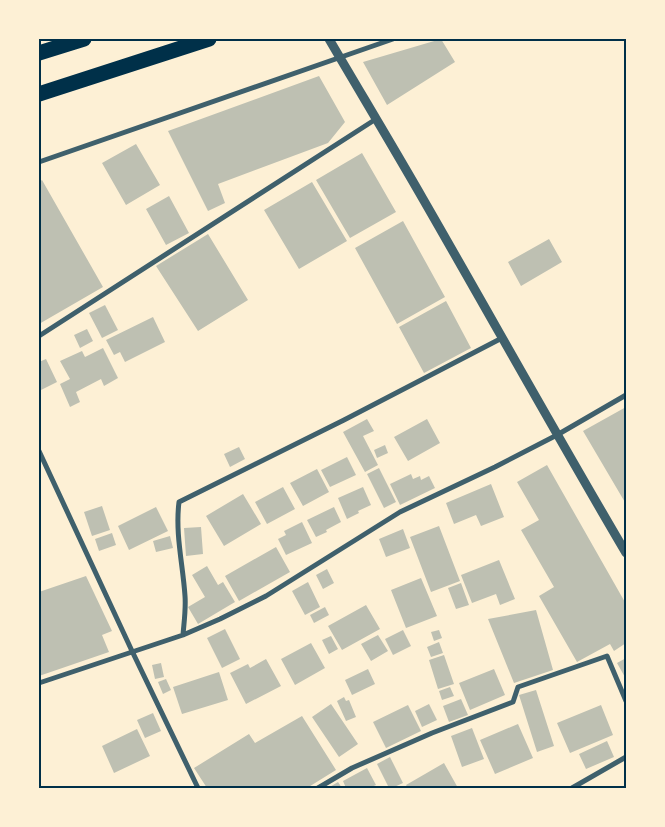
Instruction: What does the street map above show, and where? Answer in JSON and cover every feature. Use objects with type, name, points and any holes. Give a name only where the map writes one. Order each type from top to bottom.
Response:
[{"type":"highway","points":[[39,54],[84,39]]},
{"type":"highway","points":[[39,94],[209,39]]},
{"type":"street","points":[[329,39],[556,435],[626,553]]},
{"type":"street","points":[[39,162],[393,39]]},
{"type":"street","points":[[39,336],[376,119]]},
{"type":"street","points":[[183,635],[185,598],[178,534],[178,502],[344,420],[502,338]]},
{"type":"street","points":[[39,683],[183,635],[220,619],[266,596],[400,512],[495,467],[556,435],[626,394]]},
{"type":"street","points":[[39,451],[198,788]]},
{"type":"street","points":[[318,788],[352,768],[432,733],[513,702],[518,687],[607,656],[626,701]]},
{"type":"street","points":[[572,788],[626,757]]},
{"type":"building","points":[[441,39],[455,62],[387,105],[363,62]]},
{"type":"building","points":[[319,76],[345,122],[328,143],[218,184],[225,203],[208,211],[168,131]]},
{"type":"building","points":[[136,144],[160,185],[126,205],[102,163]]},
{"type":"building","points":[[362,153],[396,212],[350,238],[316,180]]},
{"type":"building","points":[[42,180],[103,287],[39,324],[39,182]]},
{"type":"building","points":[[312,182],[347,241],[299,269],[264,210]]},
{"type":"building","points":[[169,196],[189,233],[166,245],[146,209]]},
{"type":"building","points":[[403,221],[445,297],[397,324],[355,248]]},
{"type":"building","points":[[208,234],[248,300],[198,331],[156,266]]},
{"type":"building","points":[[549,239],[562,262],[521,286],[508,262]]},
{"type":"building","points":[[446,301],[471,348],[424,373],[399,327]]},
{"type":"building","points":[[105,305],[118,330],[102,338],[89,313]]},
{"type":"building","points":[[153,317],[165,342],[125,362],[120,352],[114,355],[106,340]]},
{"type":"building","points":[[87,329],[93,341],[80,348],[74,335]]},
{"type":"building","points":[[103,348],[118,378],[104,386],[101,379],[76,392],[80,402],[70,407],[60,384],[70,379],[60,361],[82,351],[85,357]]},
{"type":"building","points":[[46,359],[57,382],[39,391],[39,362]]},
{"type":"building","points":[[626,407],[626,504],[583,431]]},
{"type":"building","points":[[367,419],[374,431],[363,436],[378,465],[365,472],[343,432]]},
{"type":"building","points":[[427,419],[440,443],[408,461],[394,437]]},
{"type":"building","points":[[385,445],[388,453],[377,458],[374,450]]},
{"type":"building","points":[[239,447],[245,459],[230,467],[224,454]]},
{"type":"building","points":[[347,457],[356,475],[330,487],[321,470]]},
{"type":"building","points":[[547,465],[626,604],[626,643],[614,651],[610,644],[577,662],[539,596],[554,587],[521,530],[539,520],[517,482]]},
{"type":"building","points":[[379,468],[396,502],[384,508],[367,474]]},
{"type":"building","points":[[317,469],[329,492],[303,506],[290,483]]},
{"type":"building","points":[[411,474],[413,479],[420,476],[421,480],[429,476],[435,488],[400,505],[390,484]]},
{"type":"building","points":[[491,484],[504,517],[481,526],[476,515],[454,524],[446,503]]},
{"type":"building","points":[[283,487],[295,509],[267,524],[255,502]]},
{"type":"building","points":[[363,487],[371,505],[347,519],[338,498]]},
{"type":"building","points":[[243,494],[261,524],[224,546],[206,516]]},
{"type":"building","points":[[102,506],[110,530],[92,536],[84,512]]},
{"type":"building","points":[[156,507],[168,531],[129,550],[118,526]]},
{"type":"building","points":[[334,507],[341,522],[316,537],[307,520]]},
{"type":"building","points":[[302,522],[312,543],[286,555],[278,539],[286,535],[284,531]]},
{"type":"building","points":[[439,526],[460,581],[431,592],[410,537]]},
{"type":"building","points":[[201,527],[203,554],[186,556],[184,528]]},
{"type":"building","points":[[403,529],[410,548],[386,557],[379,539]]},
{"type":"building","points":[[112,533],[116,545],[99,551],[95,539]]},
{"type":"building","points":[[170,536],[173,548],[156,552],[153,541]]},
{"type":"building","points":[[276,547],[290,572],[239,601],[225,576]]},
{"type":"building","points":[[499,560],[515,599],[500,605],[496,594],[472,603],[461,575]]},
{"type":"building","points":[[207,566],[218,585],[223,582],[235,602],[198,624],[188,607],[205,597],[192,575]]},
{"type":"building","points":[[327,569],[334,583],[323,589],[316,575]]},
{"type":"building","points":[[86,576],[112,631],[102,635],[109,652],[39,676],[39,592]]},
{"type":"building","points":[[421,578],[437,616],[406,628],[391,590]]},
{"type":"building","points":[[308,582],[320,607],[305,615],[292,591]]},
{"type":"building","points":[[461,583],[469,605],[456,609],[448,588]]},
{"type":"building","points":[[366,605],[380,629],[342,650],[328,626]]},
{"type":"building","points":[[325,607],[329,615],[314,623],[310,615]]},
{"type":"building","points":[[536,610],[553,670],[514,683],[488,619]]},
{"type":"building","points":[[225,629],[240,659],[222,668],[207,638]]},
{"type":"building","points":[[403,630],[411,646],[393,655],[385,639]]},
{"type":"building","points":[[439,630],[442,638],[434,641],[431,632]]},
{"type":"building","points":[[378,635],[388,651],[371,661],[361,644]]},
{"type":"building","points":[[331,636],[338,649],[329,654],[322,640]]},
{"type":"building","points":[[439,642],[443,653],[431,657],[427,647]]},
{"type":"building","points":[[311,643],[325,668],[295,685],[281,659]]},
{"type":"building","points":[[444,655],[454,684],[438,689],[429,660]]},
{"type":"building","points":[[626,658],[626,679],[617,663]]},
{"type":"building","points":[[266,659],[281,686],[246,704],[230,673],[248,664],[250,668]]},
{"type":"building","points":[[161,663],[164,677],[155,679],[152,665]]},
{"type":"building","points":[[368,669],[375,684],[352,695],[345,680]]},
{"type":"building","points":[[494,669],[505,695],[470,710],[459,683]]},
{"type":"building","points":[[219,672],[228,700],[182,714],[173,687]]},
{"type":"building","points":[[166,679],[171,690],[163,694],[158,682]]},
{"type":"building","points":[[450,687],[454,696],[442,700],[439,691]]},
{"type":"building","points":[[536,690],[554,746],[537,752],[519,695]]},
{"type":"building","points":[[344,697],[346,701],[349,700],[356,717],[346,721],[337,701]]},
{"type":"building","points":[[461,699],[468,715],[449,722],[443,706]]},
{"type":"building","points":[[331,704],[358,744],[339,757],[312,717]]},
{"type":"building","points":[[429,704],[437,720],[422,727],[415,711]]},
{"type":"building","points":[[408,705],[421,731],[386,748],[373,722]]},
{"type":"building","points":[[601,705],[613,735],[570,753],[557,723]]},
{"type":"building","points":[[153,713],[161,731],[145,738],[137,720]]},
{"type":"building","points":[[302,716],[336,770],[307,788],[207,788],[194,768],[249,734],[255,743]]},
{"type":"building","points":[[518,724],[533,758],[495,774],[480,740]]},
{"type":"building","points":[[472,728],[484,759],[462,767],[451,736]]},
{"type":"building","points":[[137,729],[150,756],[114,773],[102,746]]},
{"type":"building","points":[[607,741],[614,757],[586,769],[579,754]]},
{"type":"building","points":[[390,757],[403,783],[392,788],[389,788],[377,764]]},
{"type":"building","points":[[444,763],[458,788],[408,788],[406,785]]},
{"type":"building","points":[[367,768],[376,785],[369,788],[346,788],[343,781]]},
{"type":"building","points":[[338,782],[342,788],[328,788]]}]
